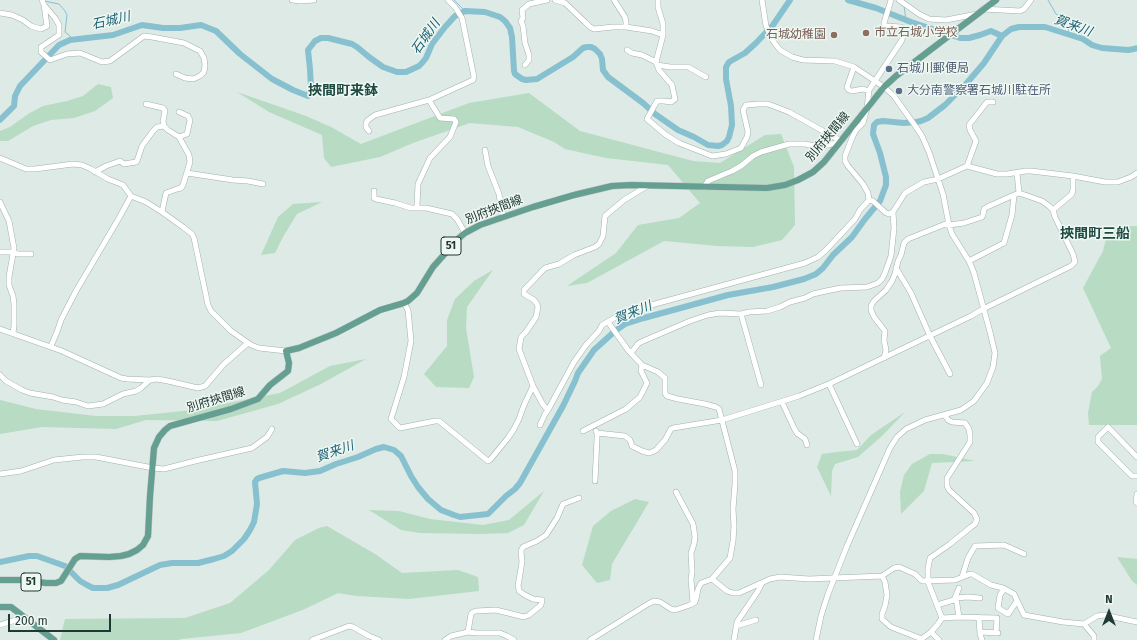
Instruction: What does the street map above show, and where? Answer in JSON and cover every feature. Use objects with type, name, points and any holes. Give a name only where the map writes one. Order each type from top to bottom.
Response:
[{"type":"main road","name":"別府挾間線","points":[[0,580],[21,580],[53,584],[61,581],[75,559],[82,556],[121,556],[132,552],[143,545],[148,536],[154,448],[165,430],[170,426],[231,409],[258,399],[270,386],[288,371],[289,363],[286,351],[299,348],[336,333],[380,310],[404,303],[417,293],[433,267],[465,233],[480,225],[504,217],[598,189],[624,186],[766,188],[785,185],[798,180],[813,172],[824,162],[884,87],[901,72],[996,0]]},
{"type":"main road","points":[[0,607],[11,607],[54,640]]},
{"type":"street","points":[[292,0],[314,0]]},
{"type":"street","points":[[369,131],[366,127],[366,123],[375,115],[429,100],[473,80],[474,77],[462,18],[455,7],[448,0]]},
{"type":"street","points":[[526,65],[530,55],[525,43],[521,21],[523,18],[522,10],[532,2],[536,3],[546,0]]},
{"type":"street","points":[[555,0],[566,3],[590,27],[626,27],[652,31],[663,35]]},
{"type":"street","points":[[614,0],[625,17],[626,27]]},
{"type":"street","points":[[658,0],[658,7],[663,24],[663,35],[656,64],[659,70],[672,85],[675,99],[671,102],[657,102],[647,119],[666,135],[679,143],[712,156],[726,154],[741,148],[747,137],[748,132],[743,110],[746,105],[768,104],[789,112],[841,141]]},
{"type":"street","points":[[762,0],[766,26],[773,42],[780,50],[792,57],[803,60],[835,61],[854,67],[884,87],[898,100],[922,136],[943,194],[948,224],[952,234],[969,261],[974,274],[995,353],[993,367],[987,383],[974,400],[961,410],[925,420],[906,429],[890,448],[835,577],[821,616],[816,640]]},
{"type":"street","points":[[891,0],[884,21],[885,26],[901,27],[904,35],[869,91],[863,124],[856,130],[852,138],[845,156],[845,161],[863,184],[871,200],[886,213],[889,214],[892,212]]},
{"type":"street","points":[[899,0],[929,19],[946,20],[977,14]]},
{"type":"street","points":[[983,9],[1020,11],[1024,9],[1031,0]]},
{"type":"street","points":[[0,13],[12,15],[31,26],[41,29],[47,26],[43,3]]},
{"type":"street","points":[[43,3],[59,25],[59,35],[41,47],[41,52],[50,60],[67,54],[80,53],[102,62],[110,61],[144,36],[184,43],[200,51],[204,58],[205,65],[204,72],[200,76],[192,79],[176,74]]},
{"type":"street","points":[[627,50],[656,64],[670,67],[688,66],[706,77]]},
{"type":"street","points":[[854,67],[848,84],[848,90],[852,91],[863,89],[869,91]]},
{"type":"street","points":[[419,208],[417,206],[418,184],[430,158],[450,137],[456,122],[454,119],[440,118],[429,100]]},
{"type":"street","points":[[967,166],[976,141],[969,125],[987,102],[993,102]]},
{"type":"street","points":[[146,104],[163,108],[165,110],[163,121],[164,126],[179,136],[189,155],[190,162],[181,188],[166,193],[162,212]]},
{"type":"street","points":[[179,112],[188,116],[190,120],[187,134],[179,136]]},
{"type":"street","points":[[95,172],[120,161],[124,164],[136,162],[142,146],[153,131],[157,127],[164,126]]},
{"type":"street","points":[[704,188],[708,181],[732,171],[761,152],[789,144],[805,144],[815,146],[829,145],[841,141]]},
{"type":"street","points":[[485,150],[488,166],[499,194],[504,217]]},
{"type":"street","points":[[0,158],[26,168],[34,169],[73,164],[82,166],[108,180],[123,185],[131,196],[146,202],[183,226],[192,234],[208,305],[211,311],[231,331],[248,343],[259,348],[286,351]]},
{"type":"street","points":[[631,353],[641,342],[713,313],[741,314],[774,309],[790,302],[826,291],[841,288],[867,288],[878,283],[885,273],[891,256],[894,228],[892,212],[905,193],[924,182],[938,179],[967,166],[997,174],[1031,171],[1073,176],[1105,182],[1118,182],[1137,174]]},
{"type":"street","points":[[187,173],[263,184]]},
{"type":"street","points":[[969,261],[1004,243],[1016,194],[1017,173]]},
{"type":"street","points":[[1053,210],[1072,194],[1073,176]]},
{"type":"street","points":[[548,410],[533,386],[519,349],[521,336],[526,332],[536,317],[538,307],[534,300],[524,294],[524,290],[545,268],[559,264],[574,255],[599,244],[603,236],[605,216],[624,200],[647,186]]},
{"type":"street","points":[[374,191],[374,198],[411,208],[426,208],[452,214],[457,219],[465,233]]},
{"type":"street","points":[[597,433],[625,436],[630,440],[632,446],[649,453],[656,450],[673,428],[722,420],[799,396],[829,384],[884,358],[930,336],[971,316],[984,308],[1071,266],[1075,262],[1073,254],[1053,210],[1042,201],[1016,194],[984,209],[984,215],[982,217],[964,223],[948,224],[908,239],[904,243],[895,274],[889,286],[871,306],[874,317],[885,331],[884,340],[886,350],[884,358]]},
{"type":"street","points":[[50,346],[58,332],[61,320],[76,291],[131,196]]},
{"type":"street","points":[[540,425],[556,393],[578,356],[602,326],[616,317],[644,307],[806,263],[818,257],[826,250],[855,219],[860,210],[871,200]]},
{"type":"street","points":[[0,202],[3,213],[9,221],[14,252],[8,277],[8,285],[13,296],[14,304],[13,333]]},
{"type":"street","points":[[0,252],[31,254]]},
{"type":"street","points":[[896,268],[950,374]]},
{"type":"street","points":[[404,303],[408,310],[411,341],[404,377],[391,419],[400,428],[435,421],[439,422],[488,462],[514,429],[533,386]]},
{"type":"street","points":[[741,314],[761,385]]},
{"type":"street","points":[[590,640],[654,601],[660,602],[675,610],[693,603],[696,599],[701,583],[712,579],[730,558],[734,526],[733,509],[735,471],[719,409],[705,404],[678,400],[667,396],[665,378],[658,372],[642,365],[618,337],[608,322]]},
{"type":"street","points":[[0,329],[50,346],[121,378],[157,379],[198,388],[205,386],[224,364],[248,343]]},
{"type":"street","points":[[583,431],[594,427],[626,409],[640,397],[647,383],[641,371],[642,365]]},
{"type":"street","points":[[0,375],[6,381],[30,393],[44,394],[88,406],[103,404],[123,394],[136,391],[150,380]]},
{"type":"street","points":[[829,384],[857,444]]},
{"type":"street","points":[[782,402],[797,433],[805,439],[807,445]]},
{"type":"street","points":[[942,618],[928,582],[930,558],[976,524],[977,519],[974,513],[949,490],[947,486],[947,478],[970,442],[970,435],[969,429],[965,423],[952,422],[948,420],[945,414]]},
{"type":"street","points":[[594,427],[597,433],[595,481]]},
{"type":"street","points":[[1137,457],[1108,427],[1098,437],[1098,442],[1132,476],[1137,476]]},
{"type":"street","points":[[0,474],[21,471],[54,460],[83,457],[102,458],[164,469],[252,448],[267,437],[272,429]]},
{"type":"street","points":[[676,492],[693,524],[695,537],[691,553],[693,603]]},
{"type":"street","points":[[1137,494],[1137,503]]},
{"type":"street","points":[[468,632],[471,614],[473,612],[496,610],[524,616],[529,615],[541,605],[542,600],[534,599],[525,595],[518,589],[522,562],[521,550],[523,547],[546,535],[557,518],[563,504],[579,498]]},
{"type":"street","points":[[962,577],[968,558],[975,546],[1004,545],[1024,554]]},
{"type":"street","points":[[712,579],[727,591],[739,593],[770,579],[882,576],[894,568],[899,567],[915,574],[920,580],[928,582],[932,580],[955,580],[972,574],[991,585],[1014,594],[1024,615],[1084,624],[1097,616],[1104,615],[1137,622]]},
{"type":"street","points":[[882,576],[887,595],[882,619],[892,627],[921,639],[931,632],[942,618]]},
{"type":"street","points":[[734,640],[737,622],[762,583]]},
{"type":"street","points":[[959,588],[956,598],[959,617]]},
{"type":"street","points":[[1004,589],[1000,595],[998,608],[1008,614],[1017,601]]},
{"type":"street","points":[[937,605],[950,602],[956,598],[980,598]]},
{"type":"street","points":[[0,624],[25,617]]},
{"type":"street","points":[[942,618],[996,618],[997,633],[980,632]]},
{"type":"street","points":[[979,618],[982,640]]},
{"type":"street","points":[[736,626],[756,620]]},
{"type":"street","points":[[1084,624],[1094,636],[1094,640]]},
{"type":"street","points":[[312,640],[349,626],[379,640]]},
{"type":"street","points":[[445,640],[450,636],[468,632],[500,634],[514,640]]},
{"type":"street","points":[[931,632],[939,640]]},
{"type":"green space","points":[[98,84],[111,87],[113,98],[95,111],[74,118],[51,120],[33,126],[8,141],[0,141],[0,131],[10,127],[28,114],[43,106],[83,96]]},
{"type":"green space","points":[[237,92],[306,116],[331,127],[361,144],[469,103],[529,93],[580,131],[693,161],[720,163],[765,135],[781,134],[794,167],[795,225],[782,240],[753,247],[717,246],[664,241],[587,283],[567,286],[616,253],[638,225],[679,218],[700,203],[668,165],[606,158],[565,149],[554,142],[518,127],[470,123],[413,143],[380,157],[331,167],[324,158],[322,135],[269,112]]},
{"type":"green space","points":[[322,202],[297,214],[275,253],[261,255],[278,217],[293,204]]},
{"type":"green space","points":[[1137,226],[1137,425],[1089,425],[1088,413],[1092,392],[1102,379],[1100,356],[1111,348],[1083,288],[1103,251],[1109,227]]},
{"type":"green space","points":[[493,270],[467,307],[466,328],[474,377],[469,388],[436,387],[424,374],[447,346],[447,320],[455,299],[474,281]]},
{"type":"green space","points":[[366,359],[321,384],[278,404],[217,421],[146,420],[116,429],[42,427],[0,434],[0,400],[36,409],[96,416],[135,416],[193,410],[280,393],[330,366]]},
{"type":"green space","points":[[905,412],[883,435],[858,457],[835,464],[832,471],[831,496],[817,467],[822,454],[857,450],[871,435]]},
{"type":"green space","points":[[930,454],[943,454],[975,461],[932,463],[924,491],[901,514],[900,492],[904,475],[912,464]]},
{"type":"green space","points":[[544,491],[524,525],[508,533],[420,533],[401,530],[369,510],[399,511],[430,519],[483,525],[509,520]]},
{"type":"green space","points":[[635,499],[649,502],[612,564],[610,580],[597,583],[582,565],[593,526],[611,511]]},
{"type":"green space","points":[[327,526],[375,554],[402,573],[458,570],[478,577],[479,591],[409,599],[356,596],[338,593],[305,609],[241,633],[179,640],[60,640],[65,619],[185,618],[230,603],[269,570],[295,540],[319,528]]},
{"type":"green space","points":[[1117,557],[1137,559],[1137,585],[1132,581]]},
{"type":"waterway","points":[[454,0],[465,11]]},
{"type":"waterway","name":"石城川","points":[[0,120],[14,106],[15,96],[20,86],[59,45],[70,40],[113,35],[142,25],[163,28],[180,28],[201,25],[216,31],[240,54],[272,79],[308,96],[311,88],[308,50],[315,41],[321,38],[328,38],[352,44],[383,67],[397,72],[406,72],[422,63],[426,58],[432,44],[445,27],[455,16],[465,11],[485,12],[500,17],[505,21],[510,28],[512,37],[514,71],[515,74],[522,79],[537,79],[573,57],[583,48],[591,47],[600,54],[603,70],[608,77],[643,103],[655,114],[678,130],[708,145],[718,146],[727,141],[732,125],[731,106],[726,79],[726,67],[729,62],[745,53],[756,43],[773,25],[790,0]]},
{"type":"waterway","name":"石城川","points":[[848,0],[876,8],[911,22],[960,38],[969,38],[991,31],[1002,36]]},
{"type":"waterway","points":[[1048,0],[1056,14],[1067,16],[1070,19],[1068,34]]},
{"type":"waterway","points":[[44,1],[59,4],[65,11],[67,15],[65,32],[72,40]]},
{"type":"waterway","points":[[904,6],[906,20]]},
{"type":"waterway","name":"賀来川","points":[[0,562],[29,556],[37,556],[65,566],[80,581],[93,588],[107,588],[118,585],[160,565],[172,563],[198,563],[214,559],[224,556],[232,551],[244,539],[250,530],[254,522],[257,504],[255,482],[257,479],[283,471],[305,473],[320,471],[384,447],[394,450],[401,456],[418,487],[428,499],[441,510],[460,517],[488,514],[520,483],[563,406],[578,373],[594,350],[615,331],[625,324],[644,318],[728,295],[773,287],[804,279],[816,274],[823,268],[833,255],[852,237],[880,201],[886,185],[886,177],[880,153],[873,134],[874,125],[877,122],[883,121],[904,123],[921,121],[928,118],[945,105],[966,84],[984,63],[1002,36],[1011,29],[1019,27],[1045,27],[1083,39],[1092,45],[1102,48],[1128,50],[1137,48]]},
{"type":"place","name":"市立石城小学校","points":[[866,33]]},
{"type":"place","name":"石城幼稚園","points":[[834,35]]},
{"type":"place","name":"石城川郵便局","points":[[889,69]]},
{"type":"place","name":"大分南警察署石城川駐在所","points":[[899,91]]},
{"type":"district","name":"挾間町来鉢","points":[[343,91]]},
{"type":"district","name":"挾間町三船","points":[[1095,234]]}]
